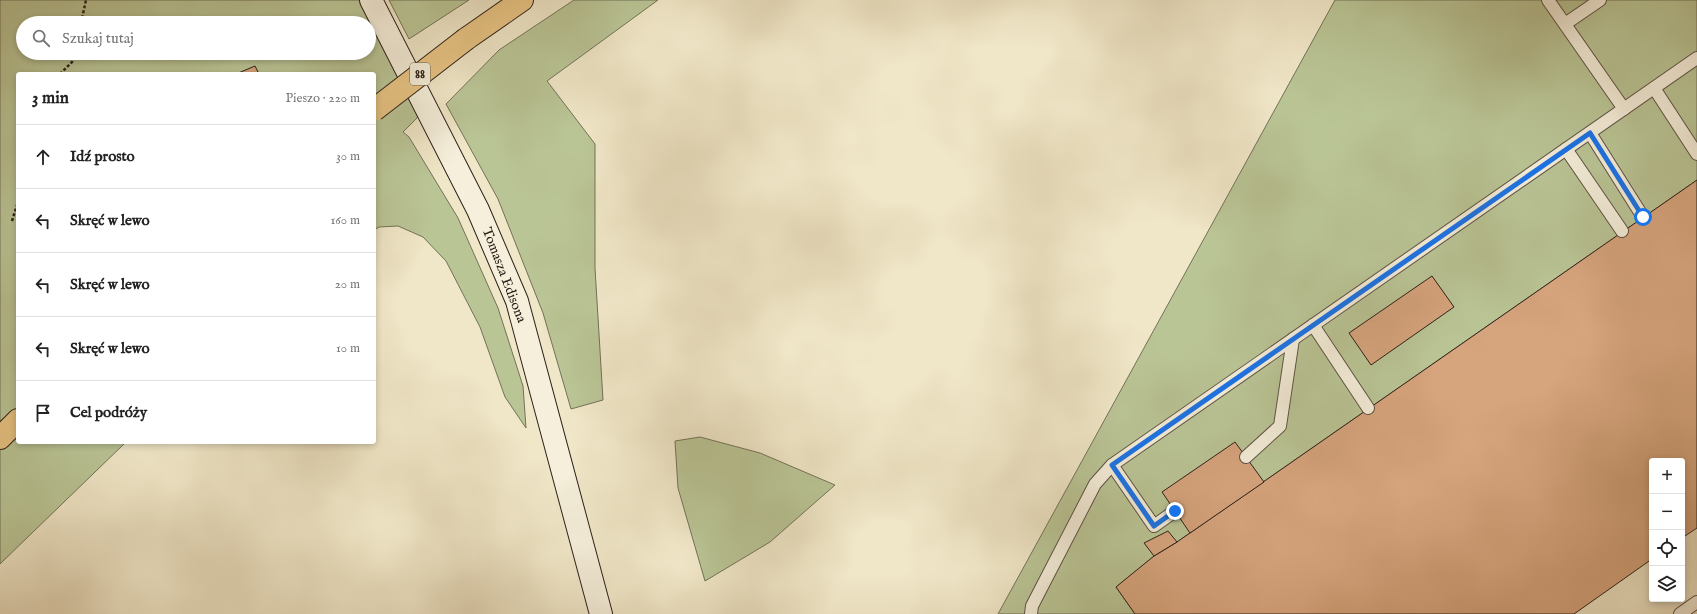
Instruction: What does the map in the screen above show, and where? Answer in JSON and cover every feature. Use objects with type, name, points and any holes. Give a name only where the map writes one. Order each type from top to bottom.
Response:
[{"type":"main road","name":"88","points":[[376,108],[466,39],[522,0]]},
{"type":"main road","points":[[0,438],[16,422]]},
{"type":"street","name":"Tomasza Edisona","points":[[371,0],[478,210],[517,301],[601,614]]},
{"type":"lane","points":[[1548,0],[1624,109]]},
{"type":"lane","points":[[1565,24],[1600,0]]},
{"type":"lane","points":[[1031,614],[1032,606],[1094,484],[1112,465],[1697,58]]},
{"type":"lane","points":[[1654,88],[1697,154]]},
{"type":"lane","points":[[1590,133],[1643,217]]},
{"type":"lane","points":[[1566,149],[1622,231]]},
{"type":"lane","points":[[1313,325],[1368,408]]},
{"type":"lane","points":[[1246,457],[1280,426],[1293,339]]},
{"type":"lane","points":[[1112,465],[1154,526],[1175,511]]},
{"type":"lane","points":[[1680,614],[1697,602]]},
{"type":"path","points":[[83,16],[86,0]]},
{"type":"path","points":[[62,72],[72,60]]},
{"type":"path","points":[[12,220],[16,208]]},
{"type":"green space","points":[[0,0],[371,0],[424,105],[417,118],[403,132],[409,137],[458,218],[498,308],[523,386],[526,428],[505,397],[480,327],[446,261],[423,237],[398,226],[379,227],[376,229],[376,72],[16,72],[16,444],[124,444],[0,564]]},
{"type":"green space","points":[[389,0],[469,0],[409,39]]},
{"type":"green space","points":[[574,0],[658,0],[547,81],[595,144],[595,268],[603,400],[571,409],[543,313],[498,199],[446,104],[499,50]]},
{"type":"green space","points":[[1335,0],[1697,0],[1697,180],[1177,542],[1154,556],[1116,587],[1135,614],[998,614]]},
{"type":"green space","points":[[700,437],[760,453],[835,485],[770,542],[705,581],[678,488],[675,441]]},
{"type":"building","points":[[255,66],[258,72],[241,72]]},
{"type":"building","points":[[1697,180],[1697,528],[1685,536],[1685,458],[1649,458],[1649,561],[1574,614],[1135,614],[1116,587],[1154,556],[1177,542]]},
{"type":"building","points":[[1432,276],[1454,307],[1371,365],[1349,333]]},
{"type":"building","points":[[1235,442],[1264,482],[1190,533],[1162,492]]},
{"type":"building","points":[[1168,531],[1177,542],[1154,556],[1144,543]]},
{"type":"route","points":[[1175,511],[1154,526],[1112,465],[1590,133],[1643,217]]}]
